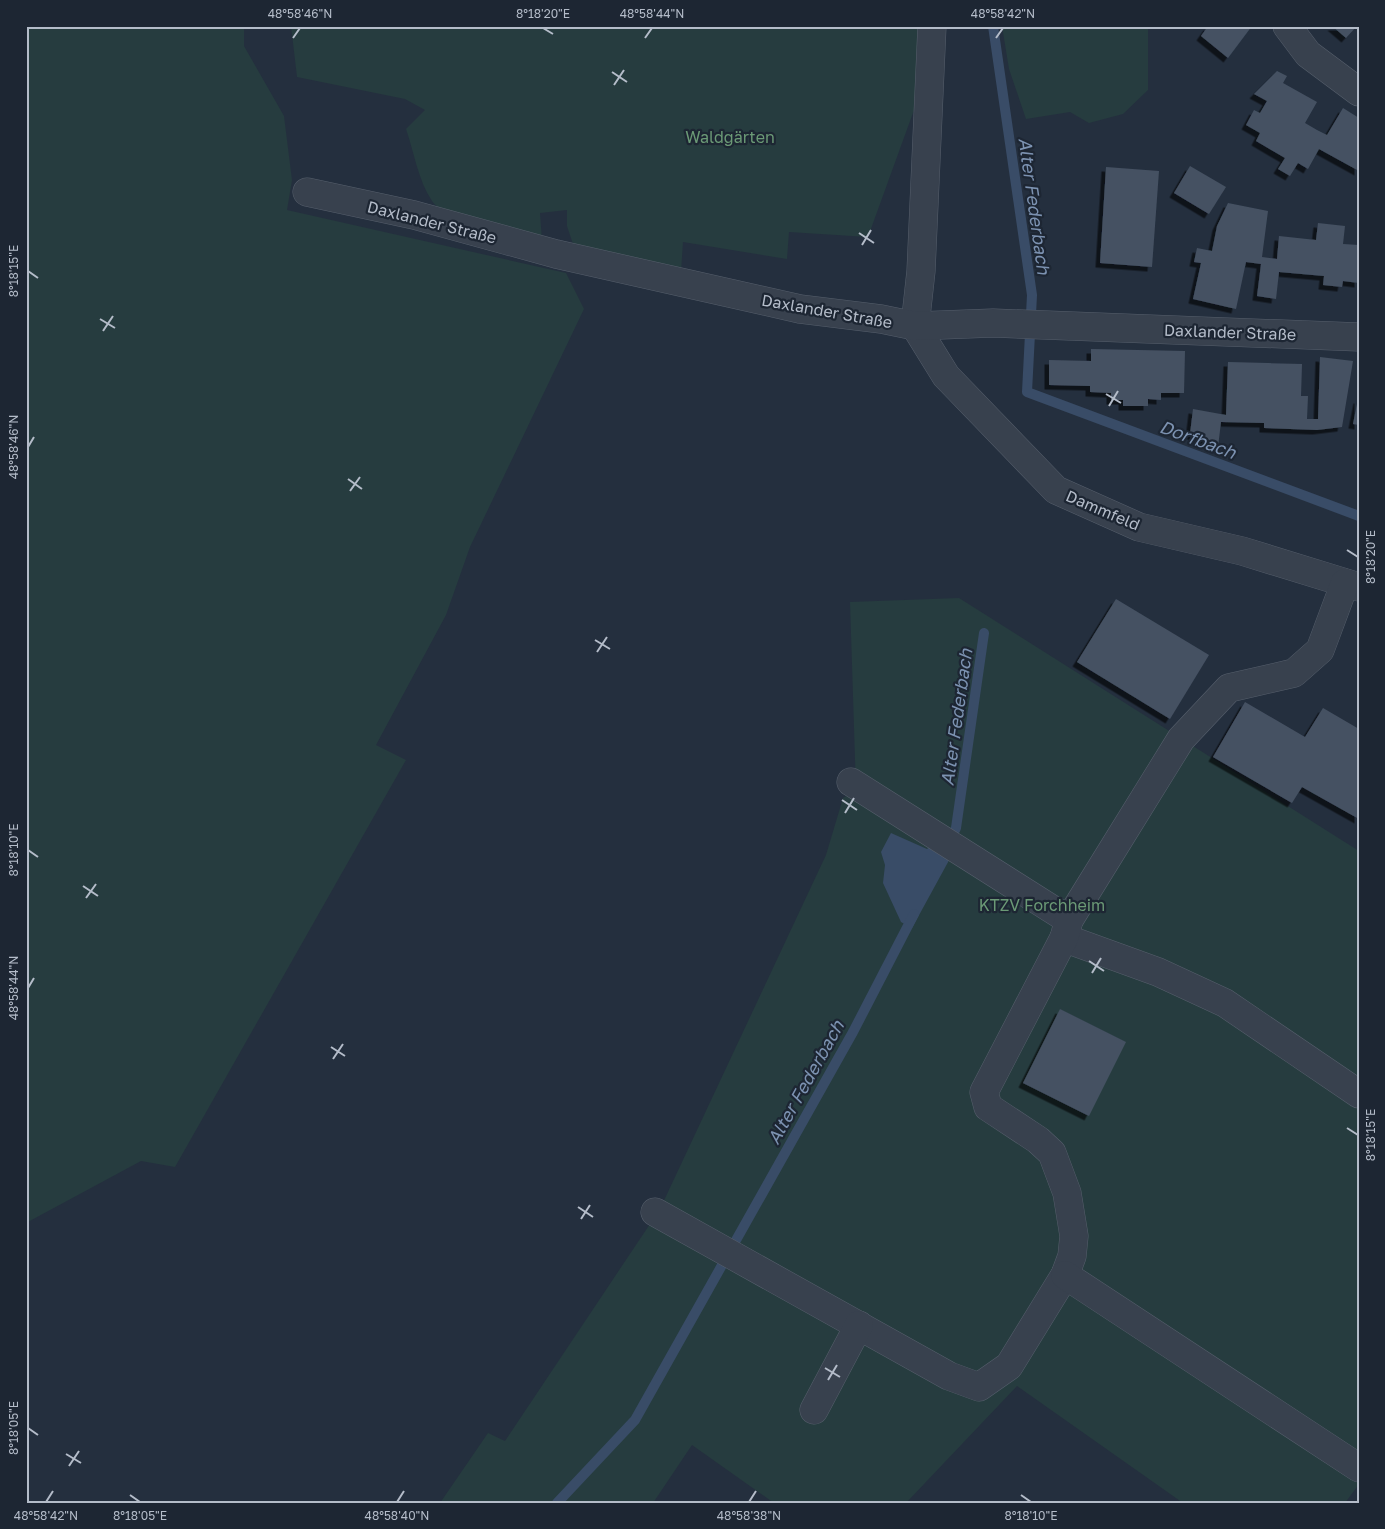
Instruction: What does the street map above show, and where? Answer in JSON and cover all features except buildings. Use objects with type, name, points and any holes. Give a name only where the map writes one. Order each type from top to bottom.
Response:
[{"type":"street","points":[[915,326],[921,271],[932,26]]},
{"type":"street","points":[[1287,26],[1308,54],[1359,92]]},
{"type":"street","name":"Daxlander Straße","points":[[307,192],[414,216],[556,254],[800,309],[881,319],[915,326],[993,323],[1359,337]]},
{"type":"street","name":"Dammfeld","points":[[915,326],[946,376],[1056,490],[1139,527],[1242,550],[1352,585]]},
{"type":"street","points":[[655,1212],[949,1376],[979,1387],[1009,1366],[1065,1276],[1072,1256],[1074,1236],[1071,1208],[1059,1167],[1052,1153],[1038,1140],[988,1107],[984,1092],[1066,929],[1181,739],[1229,688],[1294,673],[1332,642],[1352,585]]},
{"type":"street","points":[[851,782],[969,856],[1066,929],[1225,1003],[1359,1094]]},
{"type":"street","points":[[1065,1276],[1359,1468]]},
{"type":"street","points":[[814,1410],[859,1326]]},
{"type":"green space","points":[[26,26],[244,26],[244,46],[284,116],[292,180],[287,210],[566,273],[584,309],[470,547],[446,615],[376,745],[406,760],[175,1167],[141,1161],[26,1223]]},
{"type":"green space","name":"Waldgärten","points":[[291,26],[921,26],[918,99],[868,237],[789,232],[787,259],[683,242],[681,272],[574,247],[567,226],[567,210],[540,213],[542,240],[466,221],[440,209],[432,201],[423,184],[406,129],[425,110],[405,99],[297,77]]},
{"type":"green space","points":[[1002,26],[1148,26],[1148,90],[1123,114],[1089,123],[1070,112],[1026,119],[1009,69]]},
{"type":"green space","name":"KTZV Forchheim","points":[[959,598],[1359,851],[1359,1484],[1345,1503],[1183,1503],[1017,1386],[906,1503],[774,1503],[692,1445],[653,1503],[440,1503],[488,1433],[505,1441],[660,1209],[826,855],[843,798],[856,790],[850,602]]},
{"type":"water","points":[[891,833],[927,849],[936,842],[953,853],[912,928],[901,922],[883,883],[885,865],[881,852]]},
{"type":"waterway","name":"Alter Federbach","points":[[993,26],[1032,295],[1027,392],[1359,516]]},
{"type":"waterway","name":"Alter Federbach","points":[[949,842],[956,828],[984,633]]},
{"type":"waterway","name":"Alter Federbach","points":[[557,1503],[635,1420],[853,1032],[914,914]]},
{"type":"water label","name":"Dorfbach","points":[[1198,439]]}]
